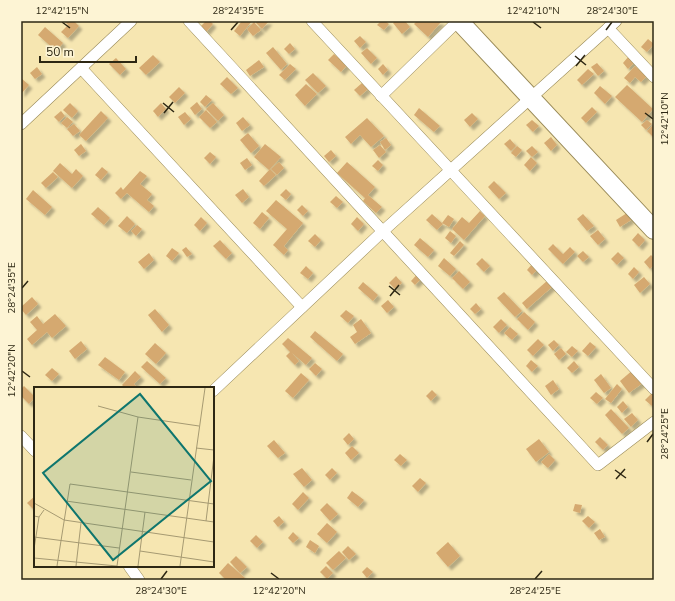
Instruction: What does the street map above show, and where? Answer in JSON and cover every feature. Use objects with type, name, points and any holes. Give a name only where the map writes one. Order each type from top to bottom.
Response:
[{"type":"highway","points":[[458,21],[654,230]]},
{"type":"street","points":[[21,124],[130,21]]},
{"type":"street","points":[[188,21],[598,465],[654,422]]},
{"type":"street","points":[[312,21],[654,389]]},
{"type":"street","points":[[381,96],[458,21]]},
{"type":"street","points":[[214,390],[382,232],[612,25],[654,77]]},
{"type":"street","points":[[81,68],[302,307]]},
{"type":"street","points":[[21,436],[34,450]]},
{"type":"street","points":[[130,567],[139,580]]},
{"type":"building","points":[[64,21],[74,21],[79,26],[68,38],[61,32],[68,25]]},
{"type":"building","points":[[206,21],[210,21],[213,24],[206,32],[201,26]]},
{"type":"building","points":[[242,21],[252,21],[240,36],[234,31]]},
{"type":"building","points":[[257,21],[269,21],[262,29],[256,23]]},
{"type":"building","points":[[381,21],[385,21],[389,24],[384,30],[377,25]]},
{"type":"building","points":[[395,21],[405,21],[410,27],[402,34],[393,23]]},
{"type":"building","points":[[417,21],[441,22],[428,37],[414,24]]},
{"type":"building","points":[[254,22],[261,30],[253,36],[247,29]]},
{"type":"building","points":[[45,27],[63,43],[56,51],[38,35]]},
{"type":"building","points":[[360,36],[366,42],[360,48],[354,41]]},
{"type":"building","points":[[648,39],[654,44],[647,52],[641,47]]},
{"type":"building","points":[[290,43],[295,49],[289,54],[284,49]]},
{"type":"building","points":[[273,47],[287,64],[281,70],[266,53]]},
{"type":"building","points":[[367,48],[377,58],[371,64],[361,53]]},
{"type":"building","points":[[334,54],[347,65],[341,72],[328,60]]},
{"type":"building","points":[[153,55],[160,62],[146,75],[139,68]]},
{"type":"building","points":[[629,56],[635,62],[628,69],[623,63]]},
{"type":"building","points":[[116,58],[126,69],[120,75],[109,64]]},
{"type":"building","points":[[259,60],[264,67],[250,76],[246,70]]},
{"type":"building","points":[[597,63],[604,71],[598,76],[591,67]]},
{"type":"building","points":[[290,64],[296,69],[285,80],[279,75]]},
{"type":"building","points":[[383,64],[388,70],[383,75],[378,69]]},
{"type":"building","points":[[635,66],[647,76],[641,82],[635,77],[630,83],[624,78]]},
{"type":"building","points":[[37,67],[42,74],[35,79],[30,73]]},
{"type":"building","points":[[588,69],[594,74],[582,85],[577,80]]},
{"type":"building","points":[[313,73],[326,86],[318,93],[305,80]]},
{"type":"building","points":[[227,77],[238,88],[231,94],[220,84]]},
{"type":"building","points":[[21,78],[29,85],[21,94]]},
{"type":"building","points":[[362,83],[368,89],[360,96],[354,90]]},
{"type":"building","points":[[306,84],[317,94],[305,106],[295,95]]},
{"type":"building","points":[[627,85],[653,109],[642,122],[615,97]]},
{"type":"building","points":[[600,86],[612,96],[605,104],[594,93]]},
{"type":"building","points":[[179,87],[185,93],[175,103],[169,97]]},
{"type":"building","points":[[206,95],[212,100],[205,107],[200,102]]},
{"type":"building","points":[[197,102],[202,109],[195,115],[190,108]]},
{"type":"building","points":[[70,103],[78,111],[72,118],[63,110]]},
{"type":"building","points":[[161,103],[166,109],[158,117],[153,111]]},
{"type":"building","points":[[213,103],[224,115],[218,121],[206,109]]},
{"type":"building","points":[[592,107],[597,112],[586,123],[581,118]]},
{"type":"building","points":[[419,108],[440,126],[434,132],[414,115]]},
{"type":"building","points":[[206,110],[217,122],[210,128],[199,117]]},
{"type":"building","points":[[61,111],[65,116],[59,122],[54,117]]},
{"type":"building","points":[[101,111],[108,118],[86,141],[79,135]]},
{"type":"building","points":[[185,112],[191,119],[184,125],[178,117]]},
{"type":"building","points":[[472,113],[478,119],[470,127],[464,120]]},
{"type":"building","points":[[67,117],[73,122],[67,128],[61,123]]},
{"type":"building","points":[[243,117],[250,125],[242,131],[236,123]]},
{"type":"building","points":[[367,118],[384,136],[371,147],[360,135],[351,144],[345,137]]},
{"type":"building","points":[[532,120],[539,126],[533,132],[526,125]]},
{"type":"building","points":[[647,120],[652,124],[646,130],[641,125]]},
{"type":"building","points":[[74,124],[80,131],[73,136],[67,129]]},
{"type":"building","points":[[653,125],[654,126],[654,138],[647,131]]},
{"type":"building","points":[[248,133],[259,146],[251,153],[240,140]]},
{"type":"building","points":[[551,137],[557,145],[551,151],[544,143]]},
{"type":"building","points":[[386,138],[391,145],[385,150],[380,142]]},
{"type":"building","points":[[510,139],[516,146],[511,151],[504,144]]},
{"type":"building","points":[[81,144],[86,151],[79,156],[74,150]]},
{"type":"building","points":[[265,144],[281,157],[269,170],[254,157]]},
{"type":"building","points":[[380,145],[386,152],[379,158],[373,150]]},
{"type":"building","points":[[517,146],[522,150],[516,157],[511,153]]},
{"type":"building","points":[[532,146],[538,152],[532,157],[526,151]]},
{"type":"building","points":[[331,150],[336,156],[329,162],[324,156]]},
{"type":"building","points":[[210,152],[216,157],[210,164],[204,158]]},
{"type":"building","points":[[531,157],[537,163],[530,171],[524,165]]},
{"type":"building","points":[[247,158],[252,165],[245,170],[240,163]]},
{"type":"building","points":[[378,160],[383,165],[378,171],[372,166]]},
{"type":"building","points":[[279,162],[284,168],[277,175],[271,169]]},
{"type":"building","points":[[347,162],[375,187],[368,195],[382,207],[376,213],[363,201],[365,198],[337,173]]},
{"type":"building","points":[[60,163],[72,174],[76,169],[83,176],[72,188],[53,171]]},
{"type":"building","points":[[102,167],[108,172],[101,180],[95,175]]},
{"type":"building","points":[[270,169],[276,175],[264,186],[259,181]]},
{"type":"building","points":[[140,171],[147,176],[140,184],[152,194],[147,200],[154,206],[149,212],[127,193],[121,199],[115,193],[121,187],[123,190]]},
{"type":"building","points":[[53,172],[58,177],[46,188],[41,183]]},
{"type":"building","points":[[494,181],[506,193],[499,199],[488,187]]},
{"type":"building","points":[[243,189],[249,197],[242,203],[235,195]]},
{"type":"building","points":[[286,189],[291,194],[286,200],[280,195]]},
{"type":"building","points":[[33,190],[52,207],[45,215],[26,199]]},
{"type":"building","points":[[336,196],[343,202],[337,208],[330,202]]},
{"type":"building","points":[[276,200],[303,223],[284,246],[288,250],[284,255],[273,245],[287,229],[266,211]]},
{"type":"building","points":[[302,205],[308,211],[303,216],[297,210]]},
{"type":"building","points":[[98,207],[110,218],[104,225],[91,214]]},
{"type":"building","points":[[480,211],[485,216],[464,240],[452,229],[462,217],[469,223]]},
{"type":"building","points":[[262,212],[269,218],[260,229],[253,223]]},
{"type":"building","points":[[627,213],[631,220],[620,227],[616,220]]},
{"type":"building","points":[[432,214],[443,224],[437,230],[426,220]]},
{"type":"building","points":[[583,214],[594,226],[587,231],[577,219]]},
{"type":"building","points":[[448,215],[454,219],[449,227],[442,223]]},
{"type":"building","points":[[127,216],[135,224],[127,233],[118,226]]},
{"type":"building","points":[[201,217],[207,223],[200,231],[194,225]]},
{"type":"building","points":[[357,217],[364,224],[358,231],[351,224]]},
{"type":"building","points":[[137,225],[142,229],[136,236],[131,231]]},
{"type":"building","points":[[598,230],[605,239],[598,245],[590,236]]},
{"type":"building","points":[[450,231],[456,236],[451,243],[445,238]]},
{"type":"building","points":[[638,233],[645,240],[639,247],[632,240]]},
{"type":"building","points":[[315,234],[321,240],[315,247],[308,241]]},
{"type":"building","points":[[420,238],[434,250],[428,257],[414,245]]},
{"type":"building","points":[[220,240],[232,253],[226,259],[213,246]]},
{"type":"building","points":[[460,241],[464,245],[454,256],[450,253]]},
{"type":"building","points":[[553,244],[563,254],[570,247],[575,252],[563,264],[548,249]]},
{"type":"building","points":[[186,247],[192,254],[187,257],[182,250]]},
{"type":"building","points":[[172,248],[179,253],[172,261],[166,256]]},
{"type":"building","points":[[583,251],[589,257],[583,262],[577,256]]},
{"type":"building","points":[[618,252],[624,258],[617,265],[611,259]]},
{"type":"building","points":[[149,253],[154,260],[144,269],[138,262]]},
{"type":"building","points":[[651,255],[654,258],[654,265],[650,269],[644,262]]},
{"type":"building","points":[[444,258],[456,269],[450,276],[438,266]]},
{"type":"building","points":[[482,258],[490,266],[484,272],[476,264]]},
{"type":"building","points":[[533,263],[539,268],[532,275],[527,270]]},
{"type":"building","points":[[306,266],[313,273],[308,279],[300,273]]},
{"type":"building","points":[[634,267],[639,272],[633,279],[628,274]]},
{"type":"building","points":[[421,270],[426,274],[415,285],[411,281]]},
{"type":"building","points":[[459,271],[470,282],[463,289],[452,278]]},
{"type":"building","points":[[396,276],[402,283],[395,289],[389,283]]},
{"type":"building","points":[[644,277],[650,284],[640,293],[634,285]]},
{"type":"building","points":[[548,280],[553,286],[527,309],[522,303]]},
{"type":"building","points":[[363,282],[378,295],[373,301],[358,288]]},
{"type":"building","points":[[504,292],[522,311],[515,317],[497,298]]},
{"type":"building","points":[[32,297],[38,304],[26,315],[21,307]]},
{"type":"building","points":[[388,300],[394,307],[387,313],[381,306]]},
{"type":"building","points":[[476,303],[481,309],[475,314],[470,309]]},
{"type":"building","points":[[155,309],[169,325],[162,332],[148,315]]},
{"type":"building","points":[[346,310],[354,316],[348,323],[340,316]]},
{"type":"building","points":[[524,312],[535,322],[528,330],[517,319]]},
{"type":"building","points":[[55,314],[66,326],[52,338],[47,332],[32,345],[27,339],[37,330],[30,322],[37,316],[43,324]]},
{"type":"building","points":[[361,319],[371,333],[355,344],[350,337],[357,332],[353,325]]},
{"type":"building","points":[[501,319],[507,325],[499,333],[493,327]]},
{"type":"building","points":[[510,327],[518,334],[512,340],[504,333]]},
{"type":"building","points":[[315,331],[343,354],[337,361],[310,337]]},
{"type":"building","points":[[288,338],[312,358],[306,365],[292,353],[299,361],[295,365],[286,356],[290,352],[282,344]]},
{"type":"building","points":[[538,339],[544,345],[533,356],[527,350]]},
{"type":"building","points":[[554,340],[559,345],[553,351],[548,345]]},
{"type":"building","points":[[81,341],[87,349],[75,359],[69,351]]},
{"type":"building","points":[[590,342],[596,347],[588,356],[582,351]]},
{"type":"building","points":[[155,343],[166,353],[156,364],[145,354]]},
{"type":"building","points":[[572,346],[578,351],[572,357],[566,352]]},
{"type":"building","points":[[561,348],[566,354],[559,360],[554,354]]},
{"type":"building","points":[[105,357],[125,372],[119,380],[98,365]]},
{"type":"building","points":[[531,360],[538,366],[532,372],[526,366]]},
{"type":"building","points":[[147,361],[166,378],[160,384],[141,367]]},
{"type":"building","points":[[574,361],[579,367],[572,373],[567,368]]},
{"type":"building","points":[[315,363],[322,369],[316,376],[309,369]]},
{"type":"building","points":[[52,368],[59,374],[52,381],[45,375]]},
{"type":"building","points":[[634,369],[644,382],[629,393],[620,381]]},
{"type":"building","points":[[135,371],[141,377],[134,384],[137,387],[124,387],[122,385]]},
{"type":"building","points":[[301,373],[309,380],[293,398],[285,391]]},
{"type":"building","points":[[601,374],[611,388],[604,393],[594,380]]},
{"type":"building","points":[[553,380],[559,389],[551,395],[545,386]]},
{"type":"building","points":[[617,384],[622,389],[611,403],[605,399]]},
{"type":"building","points":[[24,386],[34,396],[29,404],[21,396],[21,389]]},
{"type":"building","points":[[432,390],[437,395],[431,401],[426,396]]},
{"type":"building","points":[[596,392],[603,398],[597,404],[590,398]]},
{"type":"building","points":[[653,392],[654,404],[652,406],[645,400]]},
{"type":"building","points":[[623,401],[628,407],[622,413],[617,407]]},
{"type":"building","points":[[611,409],[629,428],[622,434],[605,415]]},
{"type":"building","points":[[632,413],[638,420],[631,427],[624,419]]},
{"type":"building","points":[[349,433],[354,439],[348,445],[343,439]]},
{"type":"building","points":[[600,437],[608,445],[603,450],[595,442]]},
{"type":"building","points":[[539,439],[549,452],[536,462],[526,449]]},
{"type":"building","points":[[274,440],[285,453],[278,458],[267,446]]},
{"type":"building","points":[[352,446],[359,453],[351,460],[345,453]]},
{"type":"building","points":[[400,454],[407,460],[401,466],[394,460]]},
{"type":"building","points":[[549,454],[555,460],[548,468],[541,462]]},
{"type":"building","points":[[302,468],[312,480],[304,487],[293,474]]},
{"type":"building","points":[[332,468],[337,473],[330,480],[325,475]]},
{"type":"building","points":[[420,478],[426,483],[418,492],[412,486]]},
{"type":"building","points":[[352,491],[364,500],[358,507],[347,498]]},
{"type":"building","points":[[303,492],[309,498],[298,510],[292,504]]},
{"type":"building","points":[[34,497],[33,509],[27,503]]},
{"type":"building","points":[[327,503],[338,514],[330,521],[320,510]]},
{"type":"building","points":[[575,504],[582,505],[580,513],[573,511]]},
{"type":"building","points":[[279,516],[284,522],[278,527],[273,521]]},
{"type":"building","points":[[588,516],[595,522],[589,528],[582,521]]},
{"type":"building","points":[[327,523],[337,532],[327,543],[317,534]]},
{"type":"building","points":[[600,529],[605,537],[599,540],[594,533]]},
{"type":"building","points":[[293,532],[299,538],[293,543],[288,538]]},
{"type":"building","points":[[256,535],[263,542],[257,548],[250,541]]},
{"type":"building","points":[[310,540],[319,546],[315,553],[306,547]]},
{"type":"building","points":[[448,542],[460,556],[448,567],[436,553]]},
{"type":"building","points":[[348,546],[356,554],[349,560],[342,552]]},
{"type":"building","points":[[339,551],[346,558],[333,570],[326,563]]},
{"type":"building","points":[[236,556],[247,567],[240,573],[230,562]]},
{"type":"building","points":[[228,563],[245,578],[243,580],[226,580],[219,573]]},
{"type":"building","points":[[326,566],[333,573],[327,579],[320,572]]},
{"type":"building","points":[[367,567],[373,572],[367,578],[362,572]]}]
